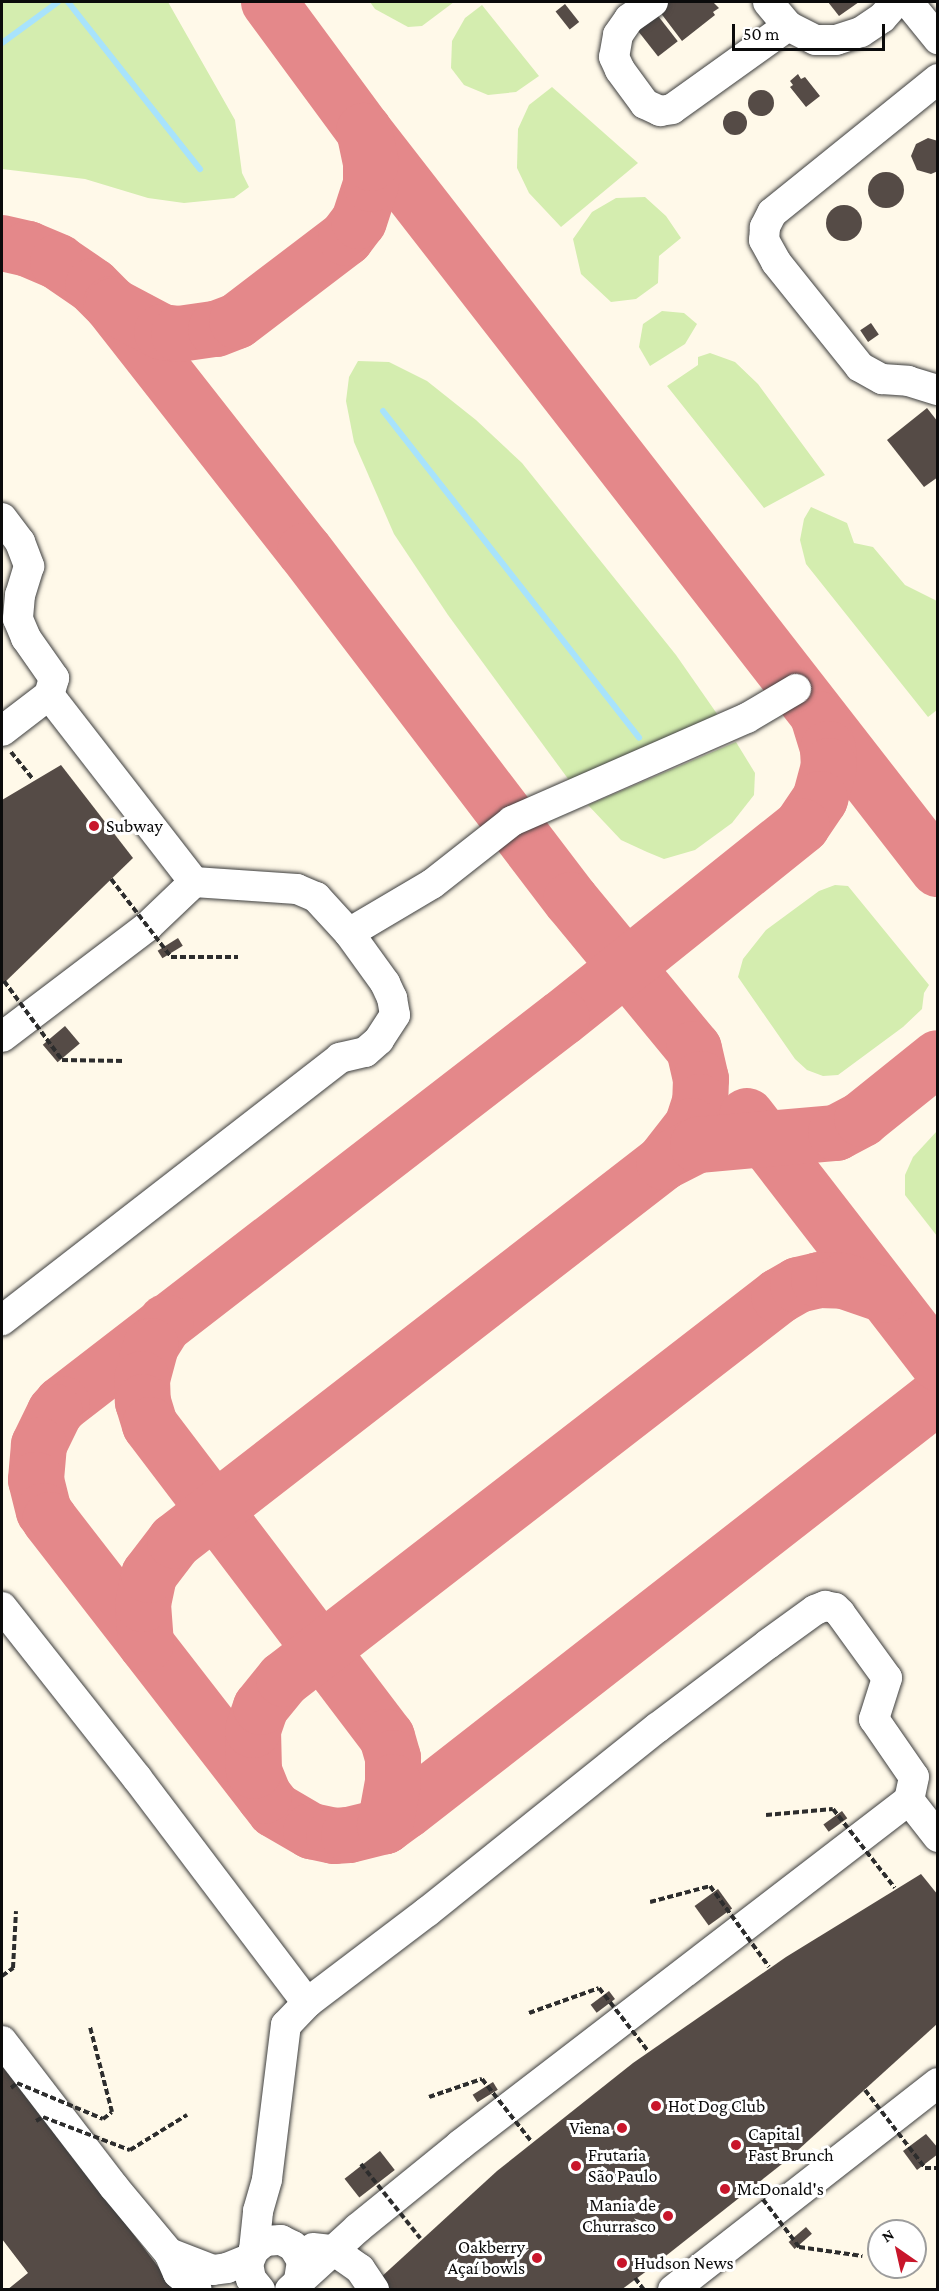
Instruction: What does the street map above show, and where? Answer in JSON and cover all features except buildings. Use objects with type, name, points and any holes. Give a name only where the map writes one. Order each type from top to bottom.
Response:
[{"type":"lane","points":[[653,2],[629,19],[623,27],[618,35],[614,57],[620,70],[645,104],[660,111],[672,109],[788,26]]},
{"type":"lane","points":[[768,2],[788,26],[816,40],[836,40],[861,32],[882,18],[896,2]]},
{"type":"lane","points":[[908,2],[938,39]]},
{"type":"lane","points":[[938,79],[772,213],[765,227],[764,240],[776,262],[860,367],[882,379],[908,381],[938,390]]},
{"type":"lane","points":[[2,518],[20,542],[29,566],[20,595],[18,619],[26,638],[54,678],[49,695],[5,739]]},
{"type":"lane","points":[[349,933],[432,884],[512,821],[747,718],[796,689]]},
{"type":"lane","points":[[49,695],[194,882]]},
{"type":"lane","points":[[2,1037],[148,926],[194,882],[297,889],[316,897],[349,933],[386,983],[396,1015],[379,1040],[365,1052],[340,1058],[2,1320]]},
{"type":"lane","points":[[269,2249],[258,2211],[267,2179],[286,2025],[307,2002],[427,1912],[657,1728],[815,1610],[825,1606],[835,1608],[887,1678],[874,1719],[914,1777],[909,1800],[391,2201],[299,2280]]},
{"type":"lane","points":[[2,1607],[137,1778],[307,2002]]},
{"type":"lane","points":[[909,1800],[938,1837]]},
{"type":"lane","points":[[2,2041],[39,2108],[68,2126],[170,2253],[178,2273],[197,2289]]},
{"type":"lane","points":[[673,2289],[938,2084]]},
{"type":"lane","points":[[358,2228],[363,2283]]},
{"type":"lane","points":[[269,2249],[302,2261],[299,2280]]},
{"type":"lane","points":[[260,2289],[249,2275],[269,2249]]},
{"type":"lane","points":[[170,2253],[213,2270],[227,2268],[269,2249],[333,2250],[363,2283]]},
{"type":"lane","points":[[299,2280],[332,2273],[363,2283]]},
{"type":"path","points":[[5,739],[33,779]]},
{"type":"path","points":[[111,879],[171,957],[238,957]]},
{"type":"path","points":[[4,981],[62,1060],[125,1061]]},
{"type":"path","points":[[766,1815],[833,1809],[895,1888]]},
{"type":"path","points":[[650,1902],[710,1886],[769,1967]]},
{"type":"path","points":[[2,1976],[13,1968],[16,1911]]},
{"type":"path","points":[[530,2013],[599,1988],[648,2050]]},
{"type":"path","points":[[39,2108],[103,2119],[112,2112],[90,2027]]},
{"type":"path","points":[[429,2097],[482,2079],[531,2141]]},
{"type":"path","points":[[12,2088],[17,2083],[44,2117],[130,2150],[187,2115]]},
{"type":"path","points":[[865,2090],[925,2168],[938,2168]]},
{"type":"path","points":[[361,2164],[420,2238]]},
{"type":"path","points":[[752,2185],[799,2247],[862,2256]]},
{"type":"path","points":[[635,2278],[644,2289]]},
{"type":"green space","points":[[2,2],[168,2],[235,120],[242,173],[249,187],[234,198],[184,203],[148,198],[85,179],[2,169]]},
{"type":"green space","points":[[370,2],[454,2],[422,26],[408,27],[375,9]]},
{"type":"green space","points":[[482,5],[539,76],[516,92],[488,95],[464,85],[451,68],[452,41],[465,18]]},
{"type":"green space","points":[[552,87],[638,163],[561,227],[529,193],[517,168],[518,129],[529,105]]},
{"type":"green space","points":[[645,197],[666,216],[681,238],[659,256],[658,283],[636,299],[611,302],[581,274],[573,239],[592,212],[616,198]]},
{"type":"green space","points":[[662,311],[684,313],[697,324],[685,344],[650,366],[639,347],[643,324]]},
{"type":"green space","points":[[710,353],[735,362],[758,384],[825,475],[764,508],[667,386],[698,365],[698,357]]},
{"type":"green space","points":[[358,361],[389,362],[427,381],[476,420],[522,463],[676,655],[722,721],[574,787],[448,615],[394,534],[354,442],[346,401],[349,377]]},
{"type":"green space","points":[[811,507],[847,523],[854,543],[873,547],[905,585],[937,601],[937,710],[928,717],[806,564],[800,540],[804,519]]},
{"type":"green space","points":[[736,742],[755,773],[754,795],[732,823],[695,850],[664,859],[647,852],[621,840],[588,805]]},
{"type":"green space","points":[[835,885],[848,886],[929,985],[924,993],[922,1009],[903,1027],[838,1075],[823,1076],[807,1070],[795,1059],[738,977],[743,959],[766,930],[819,891]]},
{"type":"green space","points":[[937,1131],[937,1236],[905,1195],[905,1175],[913,1157]]},
{"type":"waterway","points":[[2,43],[58,2]]},
{"type":"waterway","points":[[68,2],[200,169]]},
{"type":"waterway","points":[[383,411],[639,738]]},
{"type":"taxiway","points":[[269,2],[364,131],[938,869]]},
{"type":"taxiway","points":[[113,306],[162,332],[179,334],[216,329],[237,321],[346,238],[359,221],[371,184],[371,163],[364,131]]},
{"type":"taxiway","points":[[2,243],[28,249],[58,262],[93,286],[111,304],[305,551],[571,900],[694,1049],[701,1079],[700,1102],[692,1126],[664,1162]]},
{"type":"taxiway","points":[[819,719],[828,749],[829,766],[820,799],[802,826],[562,1018],[62,1404],[55,1412],[39,1445],[36,1480],[44,1511],[50,1520],[275,1810],[311,1831],[334,1836],[349,1835],[385,1826],[406,1811],[938,1396]]},
{"type":"taxiway","points":[[146,1644],[143,1604],[149,1575],[175,1541],[664,1162],[698,1145],[836,1133],[862,1119],[938,1058]]},
{"type":"taxiway","points":[[747,1116],[938,1363]]},
{"type":"taxiway","points":[[264,1796],[254,1771],[253,1730],[261,1707],[284,1679],[779,1296],[798,1285],[819,1280],[844,1281],[885,1295]]},
{"type":"taxiway","points":[[166,1322],[151,1346],[142,1379],[143,1402],[150,1425],[387,1737],[393,1758],[393,1782],[385,1826]]},
{"type":"place","name":"Subway","points":[[94,826]]},
{"type":"place","name":"Hot Dog Club","points":[[656,2106]]},
{"type":"place","name":"Viena","points":[[622,2128]]},
{"type":"place","name":"Capital Fast Brunch","points":[[736,2145]]},
{"type":"place","name":"Frutaria São Paulo","points":[[576,2166]]},
{"type":"place","name":"McDonald's","points":[[725,2189]]},
{"type":"place","name":"Mania de Churrasco","points":[[668,2216]]},
{"type":"place","name":"Oakberry Açaí bowls","points":[[537,2258]]},
{"type":"place","name":"Hudson News","points":[[622,2263]]}]
